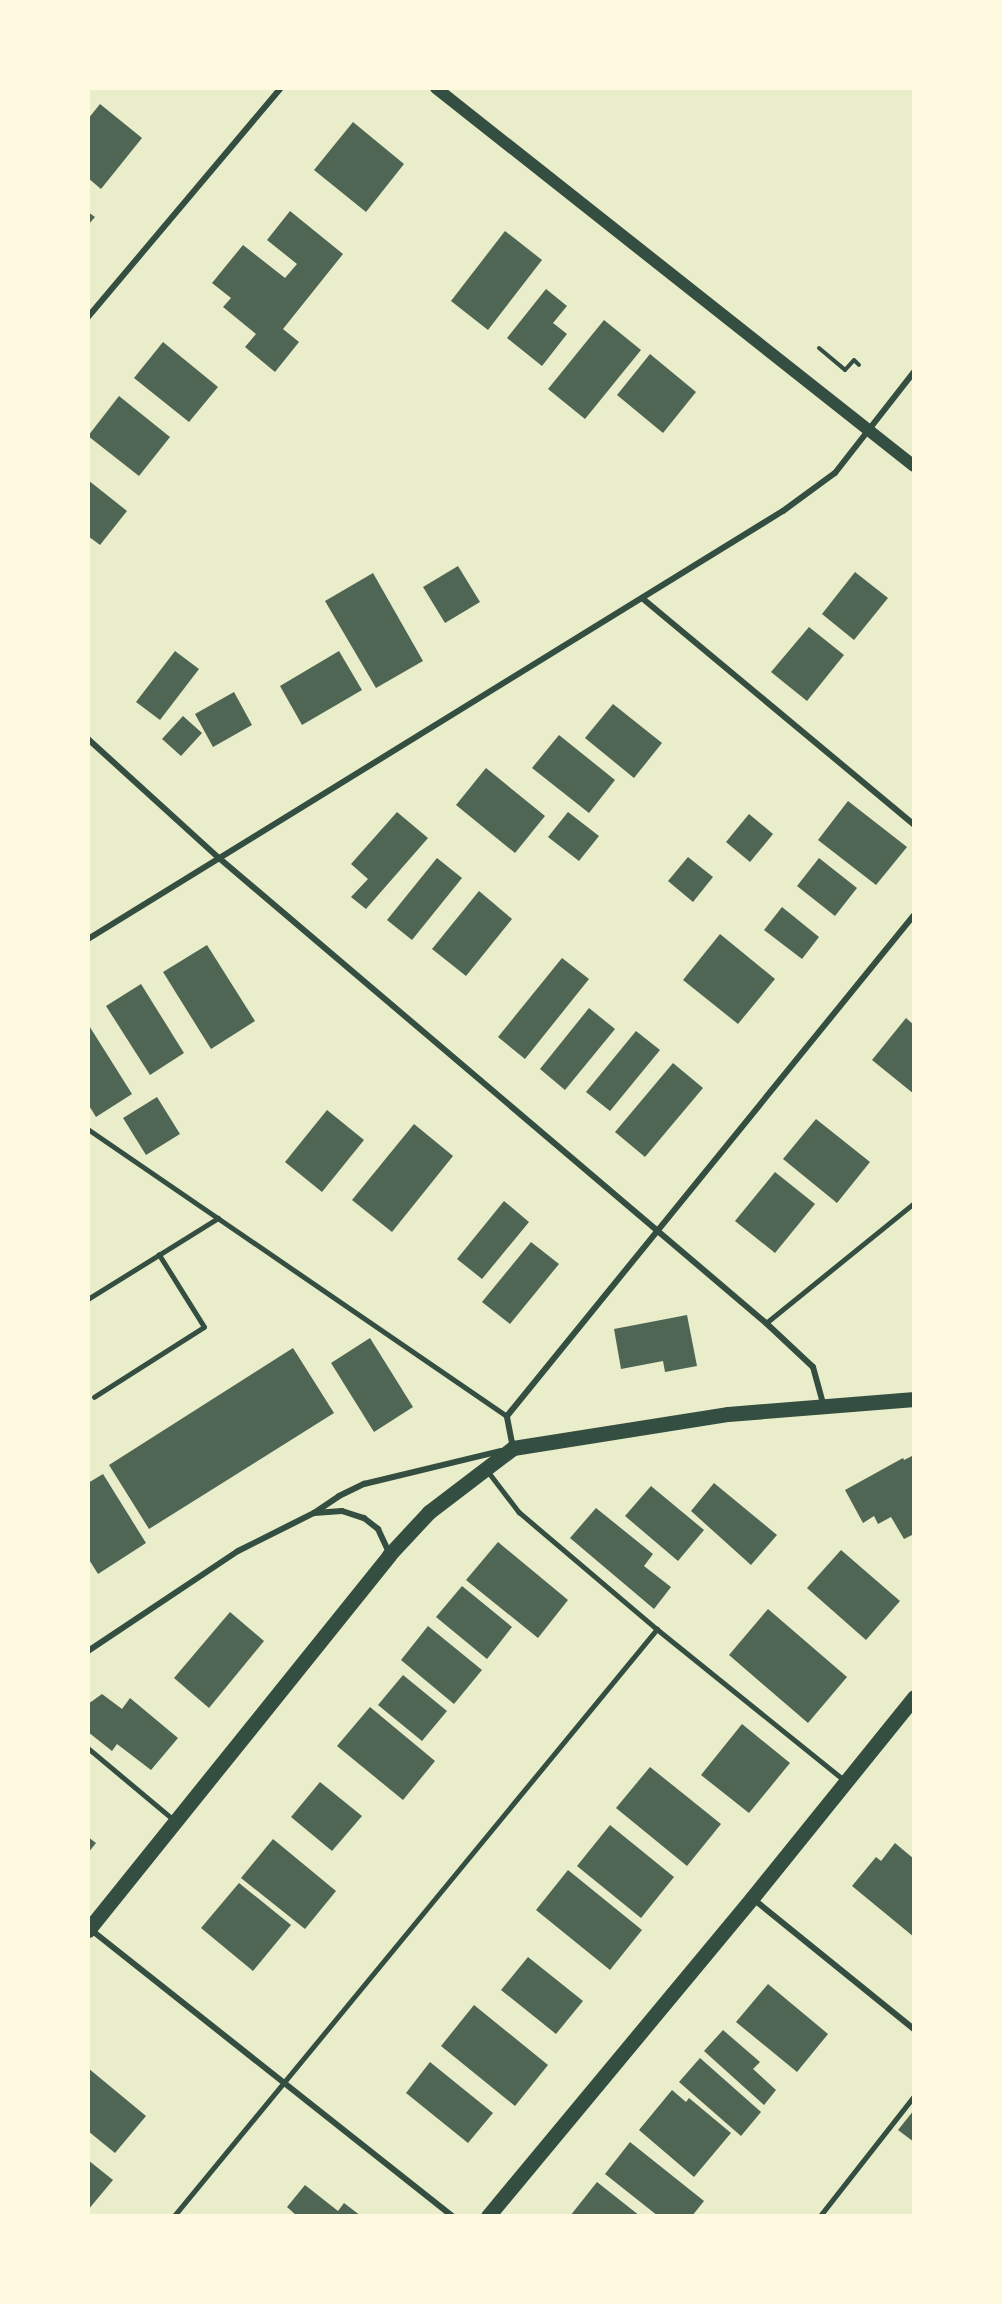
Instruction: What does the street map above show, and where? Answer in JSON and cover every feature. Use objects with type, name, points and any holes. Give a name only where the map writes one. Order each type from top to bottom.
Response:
[{"type":"main road","points":[[436,88],[780,363],[914,466]]},
{"type":"main road","points":[[89,1929],[389,1555],[429,1512],[513,1448],[728,1414],[914,1399]]},
{"type":"main road","points":[[488,2216],[752,1898],[914,1697]]},
{"type":"street","points":[[88,318],[281,88]]},
{"type":"street","points":[[88,939],[783,511],[836,473],[914,372]]},
{"type":"street","points":[[642,598],[914,825]]},
{"type":"street","points":[[88,739],[219,858],[766,1323],[813,1367],[824,1407]]},
{"type":"street","points":[[88,1651],[238,1551],[314,1513],[339,1496],[364,1484],[513,1448],[507,1416],[914,915]]},
{"type":"street","points":[[314,1513],[342,1511],[364,1518],[378,1529],[389,1555]]},
{"type":"street","points":[[752,1898],[914,2029]]},
{"type":"street","points":[[89,1929],[452,2216]]},
{"type":"lane","points":[[88,1129],[507,1416]]},
{"type":"lane","points":[[766,1323],[914,1203]]},
{"type":"lane","points":[[88,1299],[219,1218]]},
{"type":"lane","points":[[94,1396],[204,1327],[159,1255]]},
{"type":"lane","points":[[487,1470],[519,1512],[657,1629],[846,1782]]},
{"type":"lane","points":[[174,2216],[657,1629]]},
{"type":"lane","points":[[88,1748],[175,1821]]},
{"type":"lane","points":[[820,2216],[914,2096]]},
{"type":"path","points":[[819,348],[845,370],[854,360],[859,365]]},
{"type":"building","points":[[100,104],[142,138],[101,189],[88,178],[88,119]]},
{"type":"building","points":[[353,122],[404,164],[366,212],[314,170]]},
{"type":"building","points":[[290,211],[343,254],[283,329],[299,342],[275,372],[245,347],[256,334],[223,307],[231,298],[212,283],[243,245],[285,278],[297,264],[267,240]]},
{"type":"building","points":[[88,212],[95,217],[88,225]]},
{"type":"building","points":[[505,231],[542,260],[488,330],[451,301]]},
{"type":"building","points":[[546,289],[567,306],[553,323],[567,334],[542,366],[507,338]]},
{"type":"building","points":[[604,320],[641,350],[585,419],[548,389]]},
{"type":"building","points":[[163,342],[218,387],[189,422],[134,378]]},
{"type":"building","points":[[650,354],[696,392],[663,433],[617,395]]},
{"type":"building","points":[[119,396],[170,437],[139,476],[88,436]]},
{"type":"building","points":[[88,480],[127,511],[100,545],[88,536]]},
{"type":"building","points":[[458,566],[480,602],[445,623],[423,587]]},
{"type":"building","points":[[855,572],[888,598],[854,640],[822,614]]},
{"type":"building","points":[[373,573],[423,661],[376,688],[325,601]]},
{"type":"building","points":[[809,627],[844,655],[807,701],[771,672]]},
{"type":"building","points":[[175,651],[199,669],[160,720],[136,702]]},
{"type":"building","points":[[339,651],[362,690],[302,725],[280,686]]},
{"type":"building","points":[[234,692],[252,725],[213,747],[195,714]]},
{"type":"building","points":[[613,704],[662,743],[634,778],[585,738]]},
{"type":"building","points":[[183,716],[202,733],[181,756],[162,739]]},
{"type":"building","points":[[559,735],[615,780],[589,813],[532,768]]},
{"type":"building","points":[[486,768],[545,816],[515,853],[456,805]]},
{"type":"building","points":[[848,801],[907,847],[876,885],[818,840]]},
{"type":"building","points":[[397,812],[428,838],[366,909],[351,897],[368,879],[351,864]]},
{"type":"building","points":[[568,812],[599,836],[579,861],[548,837]]},
{"type":"building","points":[[749,814],[773,834],[750,862],[726,842]]},
{"type":"building","points":[[688,857],[713,877],[693,902],[668,881]]},
{"type":"building","points":[[437,858],[462,878],[412,940],[387,920]]},
{"type":"building","points":[[819,858],[857,888],[835,916],[797,886]]},
{"type":"building","points":[[479,891],[512,919],[466,976],[432,949]]},
{"type":"building","points":[[782,907],[819,937],[802,959],[764,930]]},
{"type":"building","points":[[720,934],[775,979],[738,1024],[683,980]]},
{"type":"building","points":[[207,945],[255,1021],[211,1049],[163,972]]},
{"type":"building","points":[[562,958],[589,979],[525,1059],[498,1037]]},
{"type":"building","points":[[141,984],[184,1053],[150,1075],[106,1006]]},
{"type":"building","points":[[589,1008],[615,1029],[565,1090],[540,1069]]},
{"type":"building","points":[[906,1018],[914,1025],[914,1094],[872,1060]]},
{"type":"building","points":[[88,1024],[132,1094],[96,1117],[88,1104]]},
{"type":"building","points":[[636,1031],[660,1050],[610,1111],[586,1092]]},
{"type":"building","points":[[673,1063],[703,1088],[645,1157],[615,1132]]},
{"type":"building","points":[[157,1097],[180,1134],[146,1155],[123,1118]]},
{"type":"building","points":[[327,1110],[364,1140],[322,1192],[285,1162]]},
{"type":"building","points":[[816,1119],[870,1162],[837,1203],[783,1159]]},
{"type":"building","points":[[414,1124],[453,1156],[392,1232],[352,1200]]},
{"type":"building","points":[[775,1172],[815,1204],[775,1253],[735,1221]]},
{"type":"building","points":[[504,1201],[529,1222],[482,1279],[457,1259]]},
{"type":"building","points":[[531,1242],[559,1264],[510,1324],[482,1302]]},
{"type":"building","points":[[687,1315],[697,1366],[665,1372],[663,1361],[621,1369],[614,1329]]},
{"type":"building","points":[[370,1338],[413,1407],[374,1432],[331,1363]]},
{"type":"building","points":[[293,1348],[334,1413],[149,1529],[109,1465]]},
{"type":"building","points":[[914,1455],[914,1534],[904,1539],[891,1517],[878,1524],[874,1516],[863,1523],[845,1490],[903,1458],[904,1460]]},
{"type":"building","points":[[103,1474],[146,1543],[98,1574],[88,1558],[88,1483]]},
{"type":"building","points":[[714,1483],[777,1535],[751,1565],[691,1511]]},
{"type":"building","points":[[651,1486],[704,1530],[678,1561],[625,1516]]},
{"type":"building","points":[[596,1508],[653,1554],[644,1566],[671,1587],[654,1609],[570,1538]]},
{"type":"building","points":[[498,1542],[568,1600],[538,1638],[466,1580]]},
{"type":"building","points":[[841,1550],[900,1601],[866,1640],[807,1588]]},
{"type":"building","points":[[462,1586],[512,1627],[487,1659],[436,1617]]},
{"type":"building","points":[[768,1609],[847,1677],[808,1723],[729,1655]]},
{"type":"building","points":[[230,1612],[264,1641],[209,1708],[174,1678]]},
{"type":"building","points":[[428,1626],[482,1670],[454,1704],[401,1660]]},
{"type":"building","points":[[403,1675],[447,1711],[422,1741],[378,1705]]},
{"type":"building","points":[[102,1694],[122,1709],[130,1698],[178,1738],[151,1770],[117,1744],[112,1751],[88,1732],[88,1704]]},
{"type":"building","points":[[370,1707],[435,1761],[403,1800],[337,1746]]},
{"type":"building","points":[[742,1724],[790,1763],[749,1813],[701,1775]]},
{"type":"building","points":[[650,1767],[721,1824],[687,1866],[616,1808]]},
{"type":"building","points":[[320,1782],[362,1816],[332,1851],[291,1817]]},
{"type":"building","points":[[610,1825],[674,1877],[641,1918],[577,1866]]},
{"type":"building","points":[[88,1837],[96,1843],[88,1853]]},
{"type":"building","points":[[273,1839],[336,1891],[305,1929],[241,1878]]},
{"type":"building","points":[[895,1843],[914,1859],[914,1937],[852,1886],[876,1857],[881,1861]]},
{"type":"building","points":[[568,1870],[642,1930],[610,1970],[536,1910]]},
{"type":"building","points":[[239,1883],[291,1925],[253,1971],[201,1928]]},
{"type":"building","points":[[528,1957],[583,2001],[556,2034],[501,1990]]},
{"type":"building","points":[[768,1984],[828,2034],[797,2072],[736,2022]]},
{"type":"building","points":[[474,2005],[548,2065],[515,2106],[441,2046]]},
{"type":"building","points":[[723,2030],[760,2062],[753,2069],[776,2090],[764,2105],[704,2051]]},
{"type":"building","points":[[700,2058],[761,2112],[741,2136],[679,2082]]},
{"type":"building","points":[[430,2062],[493,2113],[468,2143],[406,2093]]},
{"type":"building","points":[[88,2068],[146,2116],[115,2153],[88,2131]]},
{"type":"building","points":[[672,2090],[686,2102],[689,2098],[731,2133],[694,2177],[639,2130]]},
{"type":"building","points":[[914,2110],[914,2142],[898,2130]]},
{"type":"building","points":[[630,2142],[704,2201],[692,2216],[658,2216],[605,2174]]},
{"type":"building","points":[[88,2160],[113,2180],[88,2210]]},
{"type":"building","points":[[597,2182],[640,2216],[570,2216]]},
{"type":"building","points":[[305,2185],[338,2211],[344,2203],[361,2216],[297,2216],[287,2207]]}]
